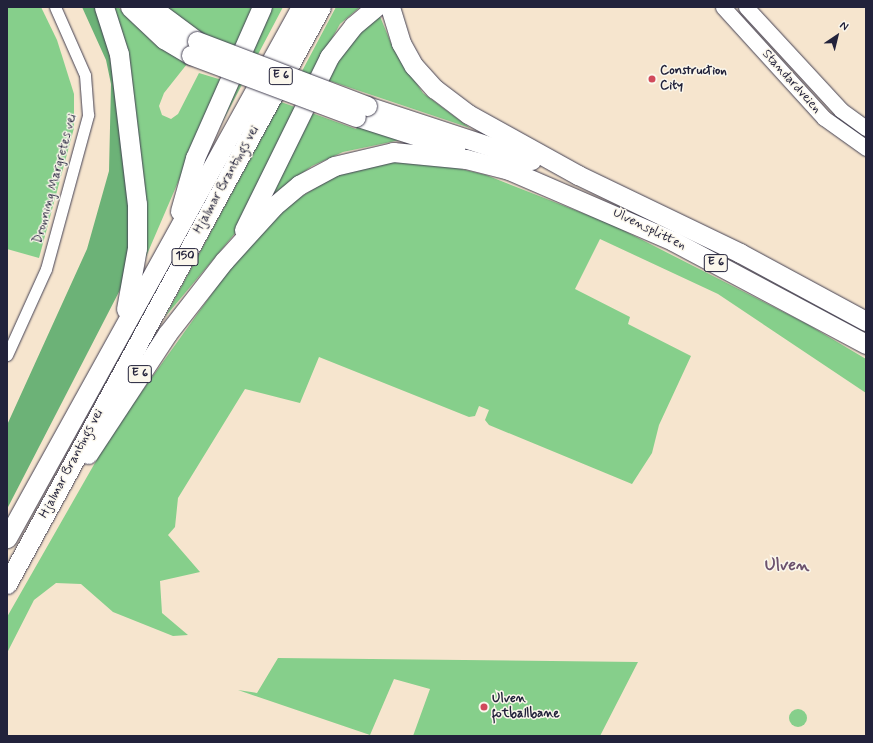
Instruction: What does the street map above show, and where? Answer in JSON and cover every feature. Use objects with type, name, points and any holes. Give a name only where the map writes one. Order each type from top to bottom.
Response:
[{"type":"highway","points":[[104,7],[119,54],[138,217],[136,255],[123,326]]},
{"type":"highway","name":"E 6","points":[[130,7],[164,39],[194,48],[364,112],[425,138],[513,171]]},
{"type":"highway","name":"E 6","points":[[151,7],[194,48]]},
{"type":"highway","points":[[174,233],[195,158],[262,7]]},
{"type":"highway","name":"Hjalmar Brantings vei","points":[[7,538],[174,233],[301,7]]},
{"type":"highway","name":"Hjalmar Brantings vei","points":[[7,584],[321,7]]},
{"type":"highway","points":[[237,246],[329,57],[352,26],[376,7]]},
{"type":"highway","name":"E 6","points":[[390,7],[406,53],[435,89],[483,123],[578,175]]},
{"type":"highway","name":"E 6","points":[[364,112],[578,175]]},
{"type":"highway","name":"E 6","points":[[50,507],[167,334],[237,246],[299,185],[356,159],[393,152],[422,152],[466,158],[513,171]]},
{"type":"highway","name":"Ulvensplitten","points":[[513,171],[673,241],[866,344]]},
{"type":"highway","name":"Ulvensplitten","points":[[578,175],[740,253],[866,321]]},
{"type":"street","name":"Dronning Margretes vei","points":[[7,355],[45,271],[87,125],[89,104],[84,75],[55,7]]},
{"type":"street","name":"Standardveien","points":[[723,7],[824,118],[866,148]]},
{"type":"street","name":"Standardveien","points":[[746,7],[841,110],[866,128]]},
{"type":"green space","points":[[7,7],[41,7],[57,40],[74,94],[74,128],[39,258],[7,249]]},
{"type":"green space","points":[[82,7],[98,7],[106,27],[133,223],[121,288],[7,509],[7,425],[87,249],[109,171],[111,84],[106,60]]},
{"type":"green space","points":[[108,7],[118,7],[155,44],[187,64],[164,93],[159,106],[162,115],[171,119],[178,114],[199,73],[222,80],[142,266]]},
{"type":"green space","points":[[161,7],[253,7],[236,50],[188,29]]},
{"type":"green space","points":[[271,7],[283,7],[208,149],[266,21]]},
{"type":"green space","points":[[336,7],[360,7],[340,24],[311,76],[301,73]]},
{"type":"green space","points":[[379,14],[393,48],[423,93],[470,128],[327,80],[348,44]]},
{"type":"green space","points":[[281,102],[295,107],[237,231],[165,317]]},
{"type":"green space","points":[[309,112],[356,129],[360,123],[410,138],[343,152],[312,166],[267,199]]},
{"type":"green space","points":[[416,158],[486,175],[613,225],[807,324],[866,359],[866,393],[718,294],[600,239],[575,289],[630,317],[628,324],[691,356],[659,425],[652,453],[632,484],[489,425],[485,420],[489,410],[479,406],[475,416],[469,417],[319,357],[300,403],[245,389],[178,498],[175,527],[168,535],[200,572],[160,581],[162,613],[188,635],[173,636],[113,612],[81,584],[56,583],[34,600],[7,653],[7,617],[112,433],[231,267],[280,210],[350,166]]},
{"type":"green space","points":[[278,658],[638,662],[600,736],[413,736],[430,689],[394,679],[370,735],[238,690],[257,693]]},
{"type":"green space","points":[[798,709],[804,712],[807,718],[804,724],[798,727],[792,724],[789,718],[792,712]]},
{"type":"place","name":"Construction City","points":[[652,79]]},
{"type":"place","name":"Ulven fotballbane","points":[[484,707]]},
{"type":"district","name":"Ulven","points":[[787,566]]}]
